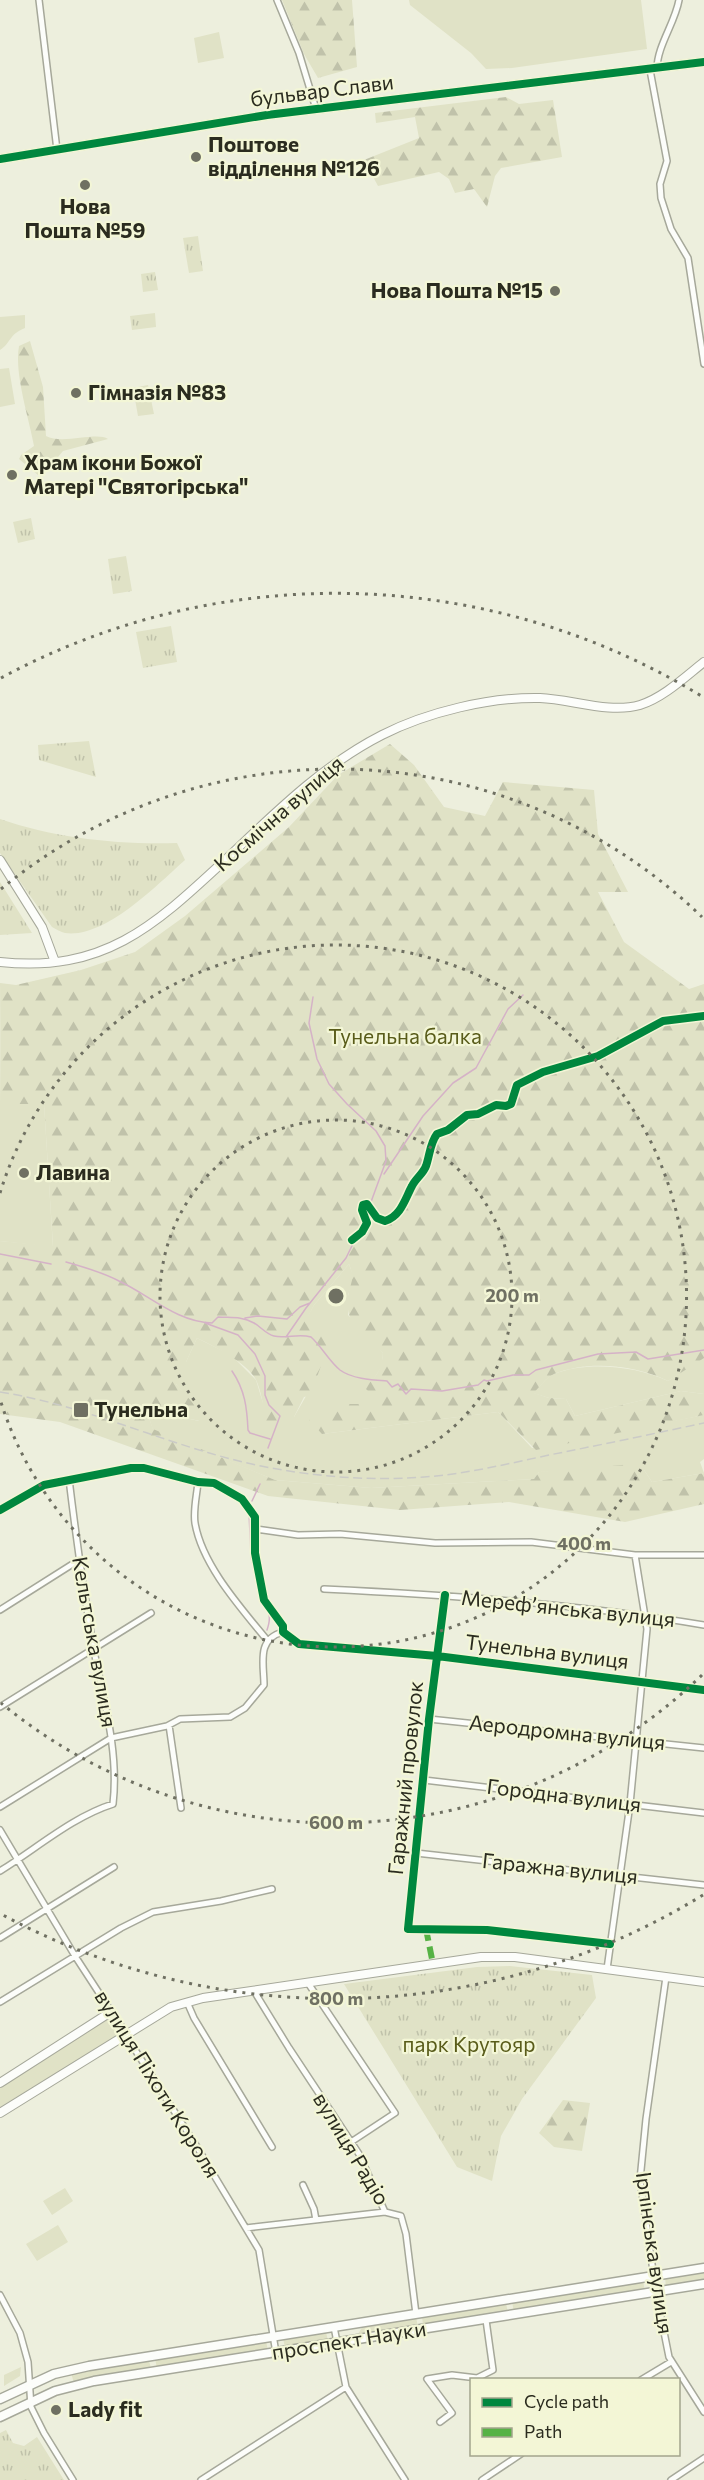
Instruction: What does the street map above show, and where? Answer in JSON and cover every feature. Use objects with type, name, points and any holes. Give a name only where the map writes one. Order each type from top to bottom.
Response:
[{"type":"main road","name":"бульвар Слави","points":[[0,159],[316,109],[654,70],[704,62]]},
{"type":"main road","name":"Космічна вулиця","points":[[0,962],[56,962],[89,955],[116,945],[152,924],[318,776],[352,752],[415,721],[444,712],[506,701],[539,698],[613,706],[639,705],[658,695],[704,662]]},
{"type":"main road","points":[[0,860],[42,927],[56,962]]},
{"type":"main road","points":[[0,2113],[125,2034],[171,2007],[187,2002],[481,1957],[515,1957],[704,1982]]},
{"type":"main road","points":[[0,2083],[99,2019],[114,2016]]},
{"type":"main road","name":"вулиця Піхоти Короля","points":[[114,2016],[125,2034]]},
{"type":"main road","name":"проспект Науки","points":[[0,2399],[54,2374],[80,2368],[704,2268]]},
{"type":"main road","name":"проспект Науки","points":[[0,2417],[55,2391],[94,2381],[704,2284]]},
{"type":"street","points":[[39,0],[57,150]]},
{"type":"street","points":[[277,0],[299,53],[316,109]]},
{"type":"street","points":[[679,0],[677,15],[654,70],[667,161],[660,184],[661,198],[668,221],[688,258],[704,364]]},
{"type":"street","points":[[0,1510],[44,1485],[131,1468],[144,1468],[198,1482],[214,1483],[242,1499],[255,1518],[255,1553],[264,1600],[283,1626],[283,1632],[267,1640],[262,1660],[264,1685],[245,1708],[223,1719],[180,1719],[169,1725],[111,1738],[0,1807]]},
{"type":"street","name":"Кельтська вулиця","points":[[17,1861],[76,1822],[113,1804],[116,1780],[111,1738],[79,1560],[69,1479]]},
{"type":"street","points":[[198,1482],[195,1522],[205,1552],[228,1591],[267,1640]]},
{"type":"street","points":[[256,1529],[298,1535],[340,1534],[435,1544],[531,1542],[635,1555],[704,1555]]},
{"type":"street","points":[[607,1969],[630,1804],[642,1683],[646,1616],[635,1555]]},
{"type":"street","points":[[0,1610],[79,1560]]},
{"type":"street","name":"Мерефʼянська вулиця","points":[[324,1589],[445,1595],[646,1616],[704,1625]]},
{"type":"street","name":"Гаражний провулок","points":[[445,1595],[429,1719],[408,1929],[487,1930],[610,1944]]},
{"type":"street","points":[[0,1707],[151,1613]]},
{"type":"street","name":"Тунельна вулиця","points":[[283,1632],[305,1645],[437,1656],[704,1690]]},
{"type":"street","name":"Аеродромна вулиця","points":[[429,1719],[704,1748]]},
{"type":"street","points":[[169,1725],[181,1808]]},
{"type":"street","name":"Городна вулиця","points":[[424,1780],[704,1813]]},
{"type":"street","name":"вулиця Піхоти Короля","points":[[0,1830],[75,1956],[114,2016]]},
{"type":"street","name":"Гаражна вулиця","points":[[416,1853],[704,1885]]},
{"type":"street","points":[[0,1871],[17,1861]]},
{"type":"street","points":[[0,1938],[114,1866]]},
{"type":"street","points":[[0,2002],[121,1928],[153,1912],[221,1901],[272,1889]]},
{"type":"street","name":"Ірпінська вулиця","points":[[666,1977],[640,2180],[656,2292],[671,2362],[704,2412]]},
{"type":"street","points":[[308,1983],[394,2113],[351,2142]]},
{"type":"street","name":"вулиця Радіо","points":[[254,1991],[351,2142],[385,2212],[401,2216],[406,2234],[416,2314]]},
{"type":"street","points":[[187,2002],[194,2018],[272,2147]]},
{"type":"street","name":"вулиця Піхоти Короля","points":[[125,2034],[259,2250],[276,2353]]},
{"type":"street","points":[[303,2186],[314,2209],[316,2220]]},
{"type":"street","points":[[246,2228],[385,2212]]},
{"type":"street","points":[[0,2295],[20,2333],[28,2362],[30,2401],[44,2433],[73,2480]]},
{"type":"street","points":[[440,2422],[452,2413],[427,2379],[452,2375],[477,2378],[494,2370],[486,2320]]},
{"type":"street","points":[[334,2327],[346,2387],[405,2480]]},
{"type":"street","points":[[643,2378],[671,2362]]},
{"type":"street","points":[[201,2480],[346,2387]]},
{"type":"street","points":[[482,2480],[518,2456]]},
{"type":"street","points":[[671,2480],[704,2458]]},
{"type":"green space","points":[[282,0],[352,0],[357,67],[318,78],[304,54]]},
{"type":"green space","points":[[409,0],[641,0],[647,49],[512,68],[486,69],[471,53],[410,5]]},
{"type":"green space","points":[[219,32],[224,58],[198,63],[194,38]]},
{"type":"green space","points":[[506,97],[519,104],[553,100],[562,157],[501,168],[495,176],[487,207],[474,189],[455,193],[449,179],[439,172],[378,186],[364,160],[419,138],[415,117],[376,123],[375,113]]},
{"type":"green space","points":[[198,236],[203,271],[189,273],[183,238]]},
{"type":"green space","points":[[155,272],[158,290],[143,292],[141,274]]},
{"type":"green space","points":[[155,313],[156,327],[132,330],[130,316]]},
{"type":"green space","points":[[25,315],[25,328],[16,333],[0,350],[0,317]]},
{"type":"green space","points":[[30,341],[43,387],[46,436],[61,439],[96,436],[108,439],[63,451],[43,475],[38,475],[19,459],[34,446],[20,383],[18,357],[19,346]]},
{"type":"green space","points":[[9,368],[15,404],[0,407],[0,369]]},
{"type":"green space","points":[[148,385],[154,414],[138,416],[133,388]]},
{"type":"green space","points":[[31,518],[35,539],[18,543],[13,522]]},
{"type":"green space","points":[[126,556],[132,591],[113,594],[108,559]]},
{"type":"green space","points":[[171,626],[177,662],[143,668],[136,632]]},
{"type":"green space","points":[[89,741],[96,777],[39,760],[38,745]]},
{"type":"green space","name":"Тунельна балка","points":[[390,744],[414,765],[444,807],[485,816],[503,782],[594,790],[598,834],[628,892],[598,892],[624,942],[689,989],[704,984],[704,1358],[668,1381],[627,1368],[582,1367],[551,1375],[534,1393],[549,1398],[566,1399],[575,1416],[681,1391],[704,1394],[704,1415],[536,1450],[498,1412],[322,1434],[309,1420],[329,1404],[381,1404],[364,1387],[378,1373],[383,1353],[357,1329],[349,1315],[348,1296],[352,1277],[349,1264],[314,1305],[305,1323],[321,1329],[328,1346],[317,1377],[321,1394],[304,1397],[294,1417],[278,1430],[266,1428],[261,1393],[253,1375],[231,1357],[197,1338],[176,1384],[199,1410],[200,1421],[146,1410],[153,1429],[275,1480],[371,1488],[534,1479],[539,1472],[633,1464],[644,1470],[652,1482],[704,1473],[704,1504],[625,1522],[509,1502],[400,1510],[268,1496],[60,1422],[0,1414],[0,1241],[53,1246],[44,1104],[1,1104],[0,983],[16,985],[81,970],[135,952],[185,916],[289,827],[338,775]]},
{"type":"green space","points":[[0,819],[21,826],[87,839],[133,843],[177,843],[185,860],[146,895],[113,919],[81,933],[65,933],[52,927],[0,853]]},
{"type":"green space","points":[[0,882],[32,933],[0,935]]},
{"type":"green space","name":"Лавина","points":[[0,1007],[1,1103],[44,1104],[53,1247],[0,1241]]},
{"type":"green space","points":[[349,1264],[354,1278],[348,1295],[348,1315],[383,1353],[382,1366],[373,1380],[382,1405],[322,1434],[498,1412],[532,1448],[704,1415],[704,1459],[700,1462],[704,1473],[652,1482],[644,1470],[539,1472],[534,1479],[371,1488],[275,1480],[153,1430],[146,1409],[199,1421],[187,1398],[176,1384],[0,1353],[186,1362],[197,1338],[231,1355],[256,1380],[263,1403],[294,1417],[317,1377],[321,1362],[304,1323],[314,1305]]},
{"type":"green space","points":[[704,1358],[704,1394],[681,1391],[575,1416],[566,1399],[549,1398],[533,1393],[551,1375],[581,1368],[627,1369],[668,1381]]},
{"type":"green space","name":"парк Крутояр","points":[[510,1966],[592,1975],[596,1998],[522,2099],[501,2136],[492,2181],[457,2167],[344,1984],[477,1967]]},
{"type":"green space","points":[[107,2020],[113,2022],[118,2031],[114,2038],[0,2107],[0,2087]]},
{"type":"green space","points":[[563,2100],[590,2103],[582,2151],[554,2147],[539,2133]]},
{"type":"green space","points":[[65,2188],[73,2201],[52,2215],[43,2201]]},
{"type":"green space","points":[[58,2225],[68,2242],[37,2261],[26,2244]]},
{"type":"green space","points":[[704,2271],[704,2281],[666,2287],[665,2277]]},
{"type":"green space","points":[[643,2281],[645,2291],[514,2312],[512,2302]]},
{"type":"green space","points":[[506,2303],[508,2313],[423,2326],[422,2316]]},
{"type":"green space","points":[[416,2317],[418,2327],[356,2337],[363,2326]]},
{"type":"green space","points":[[326,2332],[328,2341],[285,2348],[283,2338]]},
{"type":"green space","points":[[266,2341],[268,2351],[157,2368],[155,2359]]},
{"type":"green space","points":[[149,2360],[151,2369],[74,2383],[71,2373]]},
{"type":"green space","points":[[21,2367],[20,2376],[4,2386],[4,2375]]},
{"type":"green space","points":[[6,2430],[13,2443],[24,2446],[37,2437],[64,2480],[0,2480],[0,2433]]},
{"type":"waterway","points":[[384,1174],[423,1116],[453,1083],[476,1068],[508,1009],[523,995]]},
{"type":"waterway","points":[[286,1337],[346,1258],[364,1221],[386,1161],[385,1146],[376,1131],[329,1084],[317,1059],[309,1023],[313,997]]},
{"type":"waterway","points":[[0,1254],[51,1264]]},
{"type":"waterway","points":[[66,1262],[113,1278],[187,1318],[212,1323],[218,1317],[240,1318],[254,1323],[274,1336],[311,1337],[340,1370],[363,1379],[387,1381],[392,1387],[398,1384],[406,1394],[411,1389],[442,1391],[478,1385],[484,1380],[529,1375],[536,1370],[598,1354],[636,1352],[648,1359],[704,1350]]},
{"type":"waterway","points":[[245,1318],[258,1316],[287,1319],[300,1307],[310,1303]]},
{"type":"waterway","points":[[205,1323],[238,1335],[255,1354],[265,1376],[265,1395],[269,1405],[280,1416],[268,1448]]},
{"type":"waterway","points":[[232,1371],[240,1385],[244,1399],[248,1430],[250,1433],[270,1439]]},
{"type":"waterway","points":[[252,1501],[260,1484]]},
{"type":"waterway","points":[[249,1512],[251,1557],[260,1596]]},
{"type":"waterway","points":[[264,1603],[269,1616],[267,1630]]},
{"type":"railway","points":[[0,1392],[66,1407],[195,1449],[261,1466],[302,1473],[362,1478],[440,1476],[704,1423]]},
{"type":"marked path","points":[[426,1929],[433,1964]]},
{"type":"cycle path","points":[[0,159],[267,115],[704,62]]},
{"type":"cycle path","points":[[352,1240],[362,1232],[367,1223],[362,1210],[363,1205],[367,1204],[377,1218],[385,1221],[399,1211],[414,1183],[425,1169],[431,1145],[437,1134],[448,1130],[467,1115],[478,1114],[496,1105],[511,1104],[517,1085],[543,1072],[598,1056],[663,1021],[704,1016]]},
{"type":"cycle path","points":[[0,1510],[44,1485],[131,1468],[144,1468],[198,1482],[214,1483],[242,1499],[255,1517],[255,1553],[264,1600],[283,1626],[283,1632],[299,1644],[437,1656],[704,1690]]},
{"type":"cycle path","points":[[445,1595],[429,1719],[408,1929],[487,1930],[610,1944]]},
{"type":"place","name":"Поштове відділення №126","points":[[196,157]]},
{"type":"place","name":"Нова Пошта №59","points":[[85,185]]},
{"type":"place","name":"Нова Пошта №15","points":[[555,291]]},
{"type":"place","name":"Гімназія №83","points":[[76,393]]},
{"type":"place","name":"Храм ікони Божої Матері \"Святогірська\"","points":[[12,475]]},
{"type":"place","name":"Лавина","points":[[24,1173]]},
{"type":"place","name":"Тунельна","points":[[81,1410]]},
{"type":"place","name":"Lady fit","points":[[56,2410]]}]
